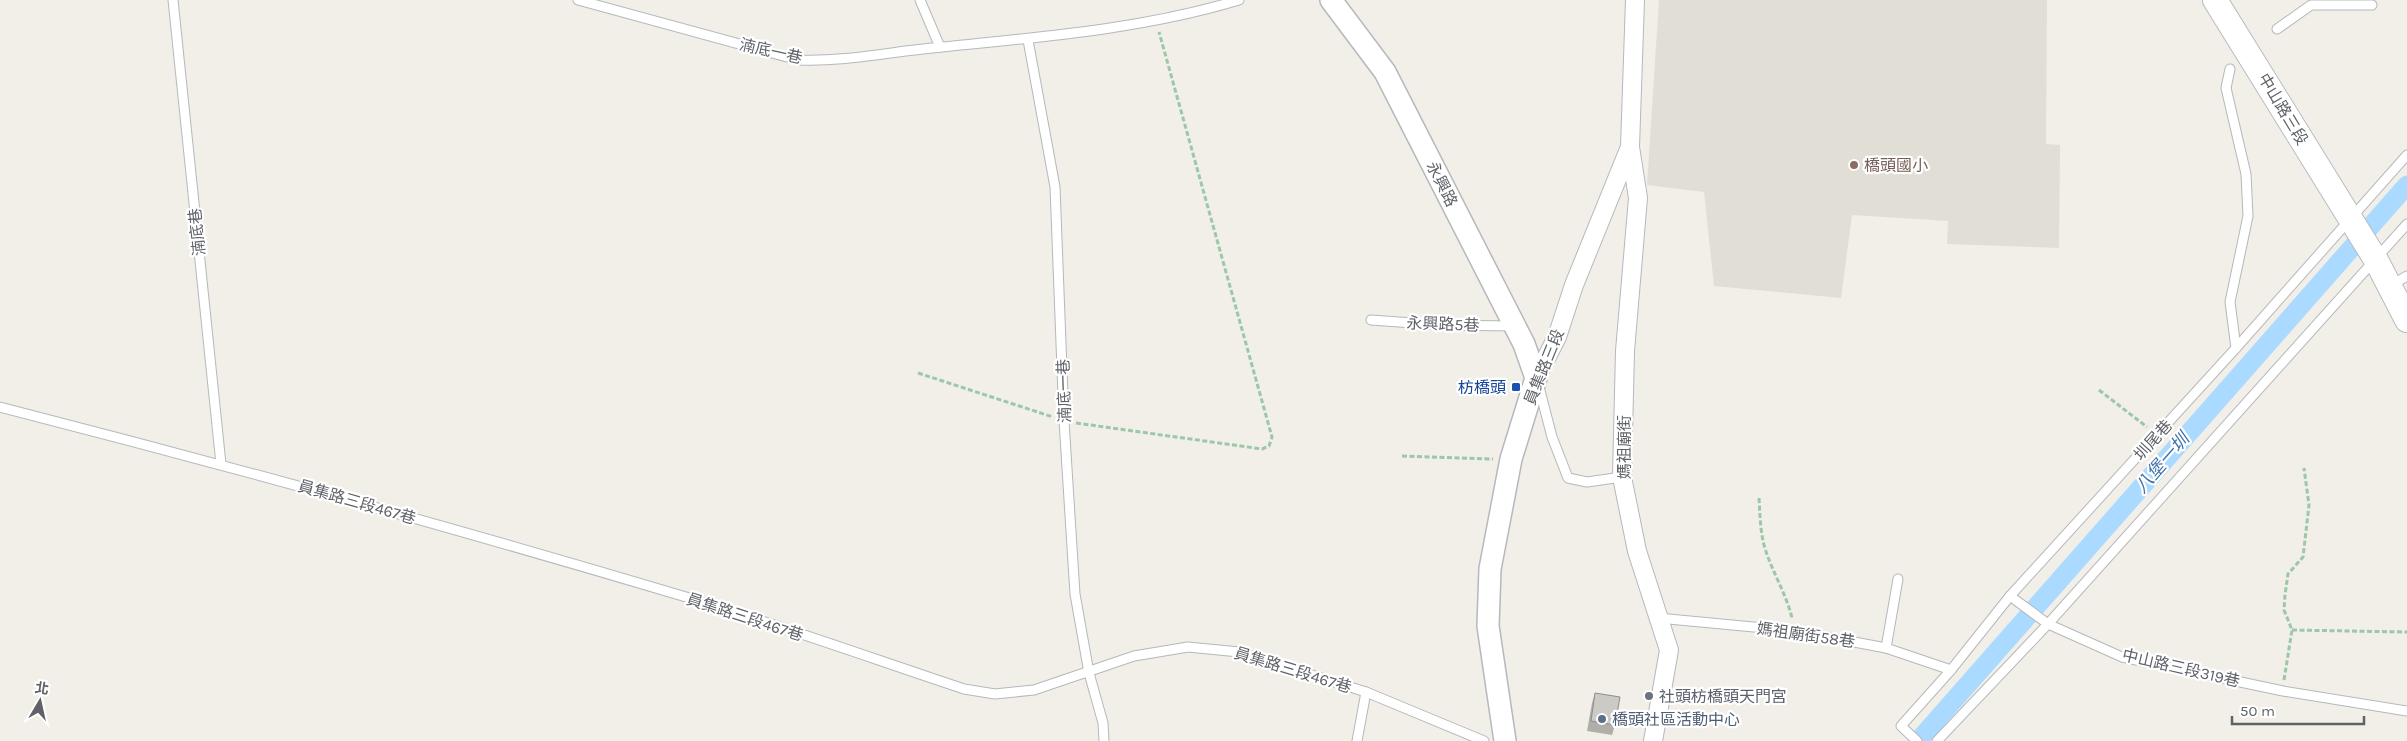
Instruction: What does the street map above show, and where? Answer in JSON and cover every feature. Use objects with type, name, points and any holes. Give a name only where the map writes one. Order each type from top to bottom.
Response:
[{"type":"main road","name":"中山路三段","points":[[2214,0],[2272,89],[2376,260]]},
{"type":"main road","points":[[2376,260],[2399,281],[2407,320]]},
{"type":"street","name":"員集路三段","points":[[1505,741],[1488,626],[1490,569],[1511,459],[1536,378],[1557,337],[1574,285],[1630,147],[1635,0]]},
{"type":"street","name":"永興路","points":[[1342,10],[1385,72],[1524,344],[1536,378]]},
{"type":"street","name":"媽祖廟街","points":[[1630,147],[1638,198],[1625,351],[1622,478],[1637,551],[1669,650],[1653,741]]},
{"type":"lane","name":"湳底巷","points":[[173,0],[221,464]]},
{"type":"lane","name":"湳底一巷","points":[[578,0],[798,60],[827,61],[940,47],[1028,40],[1156,22],[1239,0]]},
{"type":"lane","points":[[920,0],[940,47]]},
{"type":"lane","points":[[2277,29],[2310,5],[2372,5]]},
{"type":"lane","name":"湳底一巷","points":[[1028,40],[1055,187],[1064,421],[1075,594],[1089,673],[1103,723],[1104,741]]},
{"type":"lane","points":[[2230,69],[2226,88],[2246,174],[2248,216],[2230,302],[2236,348]]},
{"type":"lane","name":"圳尾巷","points":[[1917,741],[1901,726],[1951,670],[2010,596],[2158,435],[2407,155]]},
{"type":"lane","points":[[1937,741],[2048,624],[2407,224]]},
{"type":"lane","name":"永興路5巷","points":[[1371,320],[1441,325],[1515,326]]},
{"type":"lane","points":[[1536,378],[1552,437],[1568,478],[1587,482],[1622,478]]},
{"type":"lane","name":"員集路三段467巷","points":[[0,407],[221,464],[688,598],[964,689],[995,694],[1034,690],[1089,673],[1134,656],[1188,647],[1239,652],[1366,692],[1484,741]]},
{"type":"lane","points":[[1886,648],[1898,579]]},
{"type":"lane","name":"中山路三段319巷","points":[[2010,596],[2048,624],[2122,657],[2282,691],[2407,711]]},
{"type":"lane","name":"媽祖廟街58巷","points":[[1658,618],[1796,631],[1886,648],[1951,670]]},
{"type":"lane","points":[[1357,741],[1366,692]]},
{"type":"path","points":[[918,373],[1064,421],[1262,449],[1269,446],[1272,437],[1156,22]]},
{"type":"path","points":[[2098,390],[2158,435]]},
{"type":"path","points":[[1402,456],[1511,459]]},
{"type":"path","points":[[2282,691],[2292,630],[2284,610],[2288,574],[2303,557],[2309,505],[2304,468]]},
{"type":"path","points":[[1759,498],[1760,529],[1764,548],[1787,597],[1796,631]]},
{"type":"path","points":[[2292,630],[2407,632]]},
{"type":"shaded area","name":"橋頭國小","points":[[1659,0],[2047,0],[2046,144],[2060,145],[2059,248],[1947,244],[1948,221],[1852,215],[1841,298],[1714,286],[1704,192],[1647,185]]},
{"type":"building","points":[[1595,693],[1620,697],[1615,725],[1591,721]]},
{"type":"waterway","name":"八堡一圳","points":[[1918,741],[2407,185]]},
{"type":"place","name":"橋頭國小","points":[[1854,165]]},
{"type":"place","name":"枋橋頭","points":[[1516,387]]},
{"type":"place","name":"社頭枋橋頭天門宮","points":[[1649,696]]},
{"type":"place","name":"橋頭社區活動中心","points":[[1602,719]]}]
